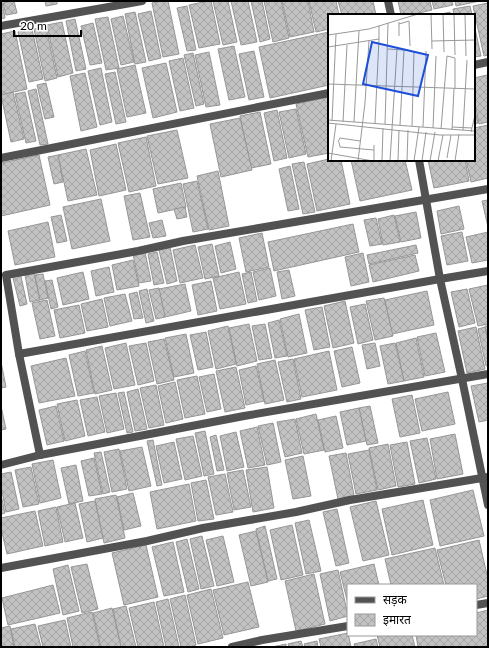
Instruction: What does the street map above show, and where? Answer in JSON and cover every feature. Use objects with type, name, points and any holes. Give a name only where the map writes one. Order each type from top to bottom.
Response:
[{"type":"street","points":[[1,26],[142,1]]},
{"type":"street","points":[[388,1],[391,14]]},
{"type":"street","points":[[475,65],[488,62]]},
{"type":"street","points":[[1,158],[328,93]]},
{"type":"street","points":[[419,161],[440,279],[485,477],[488,505]]},
{"type":"street","points":[[40,455],[19,354],[6,275],[191,240],[488,189]]},
{"type":"street","points":[[19,354],[488,271]]},
{"type":"street","points":[[1,465],[40,455],[244,416],[488,374]]},
{"type":"street","points":[[1,568],[203,528],[296,512],[350,500],[485,477]]},
{"type":"street","points":[[477,605],[488,603]]},
{"type":"street","points":[[232,647],[262,640],[347,626]]},
{"type":"building","points":[[14,1],[17,13],[6,15],[3,3]]},
{"type":"building","points":[[45,1],[57,1],[57,4],[46,6]]},
{"type":"building","points":[[168,1],[179,54],[163,57],[152,3]]},
{"type":"building","points":[[211,1],[220,44],[199,48],[189,5]]},
{"type":"building","points":[[213,1],[228,1],[237,42],[223,45]]},
{"type":"building","points":[[231,1],[248,1],[257,42],[241,45]]},
{"type":"building","points":[[251,1],[262,1],[270,39],[260,42]]},
{"type":"building","points":[[264,1],[281,1],[289,38],[273,42]]},
{"type":"building","points":[[282,1],[308,1],[314,32],[290,37]]},
{"type":"building","points":[[309,1],[336,1],[339,14],[328,14],[328,29],[316,32]]},
{"type":"building","points":[[338,1],[373,1],[376,14],[342,14]]},
{"type":"building","points":[[398,1],[430,1],[432,10],[414,14],[401,14]]},
{"type":"building","points":[[432,1],[452,1],[453,5],[434,9]]},
{"type":"building","points":[[455,1],[480,1],[456,6]]},
{"type":"building","points":[[1,2],[5,18],[1,19]]},
{"type":"building","points":[[488,3],[488,55],[484,56],[473,6]]},
{"type":"building","points":[[187,6],[196,50],[187,51],[177,8]]},
{"type":"building","points":[[470,6],[472,14],[454,14],[453,9]]},
{"type":"building","points":[[151,11],[161,58],[149,61],[138,14]]},
{"type":"building","points":[[135,12],[146,62],[135,64],[125,14]]},
{"type":"building","points":[[123,16],[134,62],[121,65],[111,19]]},
{"type":"building","points":[[108,17],[119,68],[106,70],[95,19]]},
{"type":"building","points":[[75,19],[86,69],[76,71],[66,21]]},
{"type":"building","points":[[62,22],[73,73],[58,77],[47,25]]},
{"type":"building","points":[[93,23],[102,63],[90,65],[81,26]]},
{"type":"building","points":[[46,27],[57,78],[45,81],[34,29]]},
{"type":"building","points":[[32,29],[43,79],[29,82],[18,32]]},
{"type":"building","points":[[475,29],[481,56],[475,57]]},
{"type":"building","points":[[15,31],[27,89],[1,95],[1,34]]},
{"type":"building","points":[[328,32],[328,85],[270,98],[259,47]]},
{"type":"building","points":[[234,46],[245,97],[229,100],[218,49]]},
{"type":"building","points":[[254,51],[264,97],[249,100],[239,54]]},
{"type":"building","points":[[209,52],[220,105],[206,107],[195,55]]},
{"type":"building","points":[[193,53],[204,104],[196,106],[184,55]]},
{"type":"building","points":[[183,58],[194,108],[180,111],[169,61]]},
{"type":"building","points":[[166,63],[177,112],[153,118],[142,68]]},
{"type":"building","points":[[135,65],[146,113],[127,117],[117,69]]},
{"type":"building","points":[[101,68],[112,122],[100,125],[88,71]]},
{"type":"building","points":[[115,72],[126,122],[116,124],[105,74]]},
{"type":"building","points":[[85,73],[97,127],[81,131],[70,76]]},
{"type":"building","points":[[487,75],[488,80],[488,122],[479,124],[475,103],[475,78]]},
{"type":"building","points":[[46,83],[54,117],[45,119],[37,85]]},
{"type":"building","points":[[36,89],[48,144],[40,145],[28,91]]},
{"type":"building","points":[[13,92],[24,139],[11,142],[1,95]]},
{"type":"building","points":[[25,92],[36,141],[26,143],[15,94]]},
{"type":"building","points":[[328,97],[328,153],[308,157],[296,104]]},
{"type":"building","points":[[296,109],[306,154],[289,158],[279,112]]},
{"type":"building","points":[[277,110],[287,158],[274,161],[264,113]]},
{"type":"building","points":[[475,110],[478,123],[475,124]]},
{"type":"building","points":[[260,112],[271,164],[251,168],[240,116]]},
{"type":"building","points":[[240,118],[252,170],[221,177],[210,124]]},
{"type":"building","points":[[488,125],[488,178],[471,182],[466,161],[475,161],[475,128]]},
{"type":"building","points":[[177,130],[188,178],[158,184],[147,136]]},
{"type":"building","points":[[146,137],[156,186],[129,192],[118,143]]},
{"type":"building","points":[[116,144],[126,190],[99,196],[90,150]]},
{"type":"building","points":[[86,149],[97,195],[68,201],[58,155]]},
{"type":"building","points":[[39,155],[50,205],[1,216],[1,163]]},
{"type":"building","points":[[58,155],[63,182],[54,184],[48,157]]},
{"type":"building","points":[[328,159],[328,161],[341,161],[350,204],[317,211],[307,164]]},
{"type":"building","points":[[351,161],[405,161],[412,190],[360,201]]},
{"type":"building","points":[[428,161],[465,161],[469,181],[434,188]]},
{"type":"building","points":[[304,162],[315,212],[303,214],[292,164]]},
{"type":"building","points":[[290,166],[299,209],[288,211],[279,169]]},
{"type":"building","points":[[218,171],[229,226],[209,230],[197,176]]},
{"type":"building","points":[[197,181],[208,229],[193,232],[183,184]]},
{"type":"building","points":[[181,183],[186,207],[158,213],[153,189]]},
{"type":"building","points":[[140,193],[150,237],[133,240],[124,196]]},
{"type":"building","points":[[101,199],[110,241],[72,249],[63,207]]},
{"type":"building","points":[[488,200],[488,227],[482,201]]},
{"type":"building","points":[[459,206],[464,229],[441,234],[437,211]]},
{"type":"building","points":[[185,207],[187,217],[177,219],[174,209]]},
{"type":"building","points":[[416,212],[421,238],[401,242],[395,216]]},
{"type":"building","points":[[61,215],[67,241],[57,243],[51,217]]},
{"type":"building","points":[[394,215],[400,242],[383,245],[378,219]]},
{"type":"building","points":[[376,218],[382,244],[370,246],[364,220]]},
{"type":"building","points":[[162,220],[166,236],[153,238],[149,223]]},
{"type":"building","points":[[48,222],[55,257],[15,265],[8,231]]},
{"type":"building","points":[[353,224],[359,252],[274,271],[268,242]]},
{"type":"building","points":[[462,232],[468,261],[447,265],[441,236]]},
{"type":"building","points":[[488,232],[488,260],[472,263],[466,237]]},
{"type":"building","points":[[262,233],[269,267],[246,272],[239,238]]},
{"type":"building","points":[[230,242],[236,269],[221,273],[215,246]]},
{"type":"building","points":[[212,244],[219,276],[205,279],[198,247]]},
{"type":"building","points":[[195,245],[203,278],[180,283],[173,250]]},
{"type":"building","points":[[416,245],[418,253],[369,264],[367,255]]},
{"type":"building","points":[[170,247],[177,281],[167,284],[159,250]]},
{"type":"building","points":[[145,252],[151,281],[139,283],[133,254]]},
{"type":"building","points":[[157,252],[164,283],[154,285],[148,254]]},
{"type":"building","points":[[363,253],[369,282],[351,286],[345,257]]},
{"type":"building","points":[[415,255],[419,271],[373,282],[369,265]]},
{"type":"building","points":[[133,260],[139,286],[117,290],[112,265]]},
{"type":"building","points":[[109,267],[114,292],[96,296],[91,271]]},
{"type":"building","points":[[270,268],[276,296],[259,300],[253,272]]},
{"type":"building","points":[[289,270],[295,296],[282,299],[277,272]]},
{"type":"building","points":[[20,272],[27,304],[20,306],[12,274]]},
{"type":"building","points":[[83,272],[89,299],[63,305],[57,278]]},
{"type":"building","points":[[239,272],[246,304],[220,309],[213,278]]},
{"type":"building","points":[[251,272],[257,301],[248,303],[242,274]]},
{"type":"building","points":[[34,273],[40,300],[30,302],[25,275]]},
{"type":"building","points":[[43,274],[48,298],[40,300],[35,275]]},
{"type":"building","points":[[52,280],[58,307],[51,309],[45,281]]},
{"type":"building","points":[[211,281],[217,311],[198,315],[192,285]]},
{"type":"building","points":[[185,284],[191,311],[165,317],[159,289]]},
{"type":"building","points":[[488,285],[488,324],[478,326],[469,289]]},
{"type":"building","points":[[159,288],[165,317],[156,319],[149,290]]},
{"type":"building","points":[[147,289],[154,321],[146,323],[139,291]]},
{"type":"building","points":[[467,289],[475,323],[459,327],[451,292]]},
{"type":"building","points":[[427,291],[434,325],[392,334],[385,300]]},
{"type":"building","points":[[137,292],[143,318],[134,319],[129,294]]},
{"type":"building","points":[[125,294],[132,321],[110,326],[104,298]]},
{"type":"building","points":[[384,298],[393,336],[375,340],[366,301]]},
{"type":"building","points":[[102,299],[108,327],[87,331],[81,304]]},
{"type":"building","points":[[47,300],[55,336],[40,339],[32,303]]},
{"type":"building","points":[[345,301],[354,343],[333,348],[324,306]]},
{"type":"building","points":[[365,304],[373,340],[358,344],[350,307]]},
{"type":"building","points":[[79,305],[85,333],[60,338],[54,310]]},
{"type":"building","points":[[322,307],[330,347],[314,350],[305,310]]},
{"type":"building","points":[[299,314],[307,353],[288,357],[280,319]]},
{"type":"building","points":[[279,320],[287,356],[275,358],[268,323]]},
{"type":"building","points":[[249,324],[257,361],[237,366],[229,328]]},
{"type":"building","points":[[265,324],[272,358],[259,360],[252,326]]},
{"type":"building","points":[[228,326],[236,364],[216,369],[208,331]]},
{"type":"building","points":[[485,326],[488,326],[488,339]]},
{"type":"building","points":[[476,327],[485,369],[467,373],[458,331]]},
{"type":"building","points":[[485,327],[488,341],[488,365],[486,366],[478,329]]},
{"type":"building","points":[[206,332],[213,367],[198,370],[190,335]]},
{"type":"building","points":[[436,333],[445,372],[425,376],[417,337]]},
{"type":"building","points":[[186,334],[194,373],[174,377],[165,338]]},
{"type":"building","points":[[416,338],[424,377],[404,381],[396,343]]},
{"type":"building","points":[[164,339],[174,380],[157,384],[148,342]]},
{"type":"building","points":[[126,343],[135,385],[114,389],[105,348]]},
{"type":"building","points":[[146,343],[154,381],[138,385],[129,346]]},
{"type":"building","points":[[375,343],[380,366],[367,369],[362,345]]},
{"type":"building","points":[[395,343],[404,381],[388,384],[380,346]]},
{"type":"building","points":[[102,346],[112,390],[95,394],[86,350]]},
{"type":"building","points":[[352,347],[360,383],[342,387],[334,351]]},
{"type":"building","points":[[85,351],[94,393],[78,396],[69,355]]},
{"type":"building","points":[[329,351],[337,390],[302,397],[294,359]]},
{"type":"building","points":[[66,358],[75,396],[39,403],[31,366]]},
{"type":"building","points":[[293,359],[301,399],[287,402],[278,362]]},
{"type":"building","points":[[275,360],[284,400],[265,404],[257,364]]},
{"type":"building","points":[[1,362],[6,387],[1,388]]},
{"type":"building","points":[[256,366],[264,401],[246,405],[239,370]]},
{"type":"building","points":[[236,367],[245,408],[225,412],[216,371]]},
{"type":"building","points":[[214,374],[221,409],[207,412],[199,377]]},
{"type":"building","points":[[197,376],[205,414],[185,418],[177,380]]},
{"type":"building","points":[[175,382],[183,419],[166,423],[158,386]]},
{"type":"building","points":[[488,383],[488,420],[479,422],[471,386]]},
{"type":"building","points":[[156,385],[164,425],[149,428],[140,388]]},
{"type":"building","points":[[138,389],[147,429],[135,431],[127,392]]},
{"type":"building","points":[[124,392],[133,432],[127,433],[118,393]]},
{"type":"building","points":[[448,392],[455,424],[422,431],[415,399]]},
{"type":"building","points":[[116,393],[124,429],[107,433],[99,396]]},
{"type":"building","points":[[412,395],[420,433],[400,437],[392,399]]},
{"type":"building","points":[[97,397],[105,432],[88,436],[80,400]]},
{"type":"building","points":[[77,400],[85,436],[65,441],[57,404]]},
{"type":"building","points":[[1,406],[6,429],[1,430]]},
{"type":"building","points":[[56,406],[64,441],[47,445],[39,410]]},
{"type":"building","points":[[370,406],[378,443],[367,445],[359,408]]},
{"type":"building","points":[[359,408],[366,441],[347,445],[340,412]]},
{"type":"building","points":[[316,414],[324,450],[304,454],[296,419]]},
{"type":"building","points":[[336,416],[343,448],[325,452],[318,420]]},
{"type":"building","points":[[295,419],[302,453],[285,457],[277,422]]},
{"type":"building","points":[[273,423],[281,462],[267,465],[258,426]]},
{"type":"building","points":[[257,427],[265,465],[248,468],[240,431]]},
{"type":"building","points":[[205,431],[214,474],[204,476],[195,433]]},
{"type":"building","points":[[236,432],[244,467],[227,471],[220,436]]},
{"type":"building","points":[[455,434],[463,474],[437,479],[430,439]]},
{"type":"building","points":[[216,435],[224,470],[217,471],[210,437]]},
{"type":"building","points":[[193,436],[202,476],[185,480],[176,439]]},
{"type":"building","points":[[427,438],[436,479],[419,483],[410,441]]},
{"type":"building","points":[[153,440],[162,485],[157,486],[147,441]]},
{"type":"building","points":[[174,442],[182,479],[164,483],[156,446]]},
{"type":"building","points":[[407,442],[415,484],[398,487],[390,445]]},
{"type":"building","points":[[388,444],[396,486],[378,490],[369,448]]},
{"type":"building","points":[[142,447],[151,486],[129,491],[120,451]]},
{"type":"building","points":[[119,449],[127,489],[112,492],[104,452]]},
{"type":"building","points":[[369,450],[377,490],[356,494],[348,454]]},
{"type":"building","points":[[101,452],[110,492],[103,494],[94,453]]},
{"type":"building","points":[[346,453],[354,495],[338,499],[329,456]]},
{"type":"building","points":[[303,456],[311,496],[293,499],[285,460]]},
{"type":"building","points":[[94,458],[102,494],[89,496],[81,461]]},
{"type":"building","points":[[53,460],[61,498],[40,503],[32,464]]},
{"type":"building","points":[[76,465],[83,501],[69,504],[61,468]]},
{"type":"building","points":[[31,467],[39,504],[23,507],[15,470]]},
{"type":"building","points":[[267,467],[274,508],[253,512],[246,470]]},
{"type":"building","points":[[243,470],[251,507],[234,510],[227,473]]},
{"type":"building","points":[[11,472],[19,509],[6,512],[1,486],[1,474]]},
{"type":"building","points":[[225,474],[233,512],[216,515],[208,477]]},
{"type":"building","points":[[206,480],[214,519],[198,521],[191,483]]},
{"type":"building","points":[[189,484],[196,521],[157,529],[150,492]]},
{"type":"building","points":[[473,490],[484,536],[440,546],[430,500]]},
{"type":"building","points":[[133,493],[141,526],[124,530],[117,497]]},
{"type":"building","points":[[1,495],[5,513],[1,514]]},
{"type":"building","points":[[116,495],[125,538],[104,543],[95,499]]},
{"type":"building","points":[[423,500],[433,545],[392,555],[382,509]]},
{"type":"building","points":[[95,501],[103,538],[87,542],[79,504]]},
{"type":"building","points":[[376,501],[389,555],[363,561],[350,507]]},
{"type":"building","points":[[75,503],[83,538],[65,542],[57,507]]},
{"type":"building","points":[[56,507],[63,542],[45,546],[38,511]]},
{"type":"building","points":[[337,509],[349,563],[336,566],[323,512]]},
{"type":"building","points":[[35,511],[43,546],[7,554],[1,528],[1,518]]},
{"type":"building","points":[[309,520],[321,571],[306,574],[295,523]]},
{"type":"building","points":[[292,525],[303,575],[281,580],[270,530]]},
{"type":"building","points":[[265,526],[277,579],[268,581],[256,529]]},
{"type":"building","points":[[256,531],[268,582],[251,586],[239,535]]},
{"type":"building","points":[[202,536],[214,586],[201,589],[190,539]]},
{"type":"building","points":[[223,536],[234,582],[217,586],[206,540]]},
{"type":"building","points":[[187,539],[199,589],[188,592],[176,542]]},
{"type":"building","points":[[479,540],[488,579],[488,596],[477,599],[477,584],[446,584],[437,550]]},
{"type":"building","points":[[173,542],[184,592],[164,596],[152,547]]},
{"type":"building","points":[[146,545],[158,597],[124,605],[112,553]]},
{"type":"building","points":[[435,548],[444,584],[391,584],[385,559]]},
{"type":"building","points":[[87,564],[98,609],[82,613],[71,567]]},
{"type":"building","points":[[374,564],[379,584],[347,584],[347,600],[340,572]]},
{"type":"building","points":[[68,565],[79,611],[63,615],[53,569]]},
{"type":"building","points":[[338,570],[347,616],[330,621],[320,574]]},
{"type":"building","points":[[314,574],[325,624],[296,631],[285,581]]},
{"type":"building","points":[[248,582],[259,627],[224,635],[213,590]]},
{"type":"building","points":[[53,585],[60,613],[8,625],[2,598]]},
{"type":"building","points":[[211,589],[223,638],[198,644],[187,595]]},
{"type":"building","points":[[185,595],[196,645],[190,647],[181,647],[170,599]]},
{"type":"building","points":[[168,599],[179,647],[166,647],[156,602]]},
{"type":"building","points":[[154,602],[164,647],[138,647],[129,608]]},
{"type":"building","points":[[126,606],[136,647],[121,647],[113,609]]},
{"type":"building","points":[[112,608],[121,647],[101,647],[93,613]]},
{"type":"building","points":[[488,610],[488,647],[418,647],[416,636],[477,636],[477,613]]},
{"type":"building","points":[[92,612],[100,647],[73,647],[67,618]]},
{"type":"building","points":[[65,620],[71,647],[43,647],[38,626]]},
{"type":"building","points":[[35,624],[41,647],[15,647],[11,629]]},
{"type":"building","points":[[10,626],[14,647],[1,647],[1,628]]},
{"type":"building","points":[[347,633],[351,647],[321,647],[319,639]]},
{"type":"building","points":[[377,636],[412,636],[415,647],[380,647]]},
{"type":"building","points":[[376,639],[378,647],[355,647],[354,644]]},
{"type":"building","points":[[301,641],[303,647],[289,647],[288,644]]},
{"type":"building","points":[[317,641],[318,647],[305,647],[304,644]]},
{"type":"building","points":[[286,644],[286,647],[272,647]]}]
